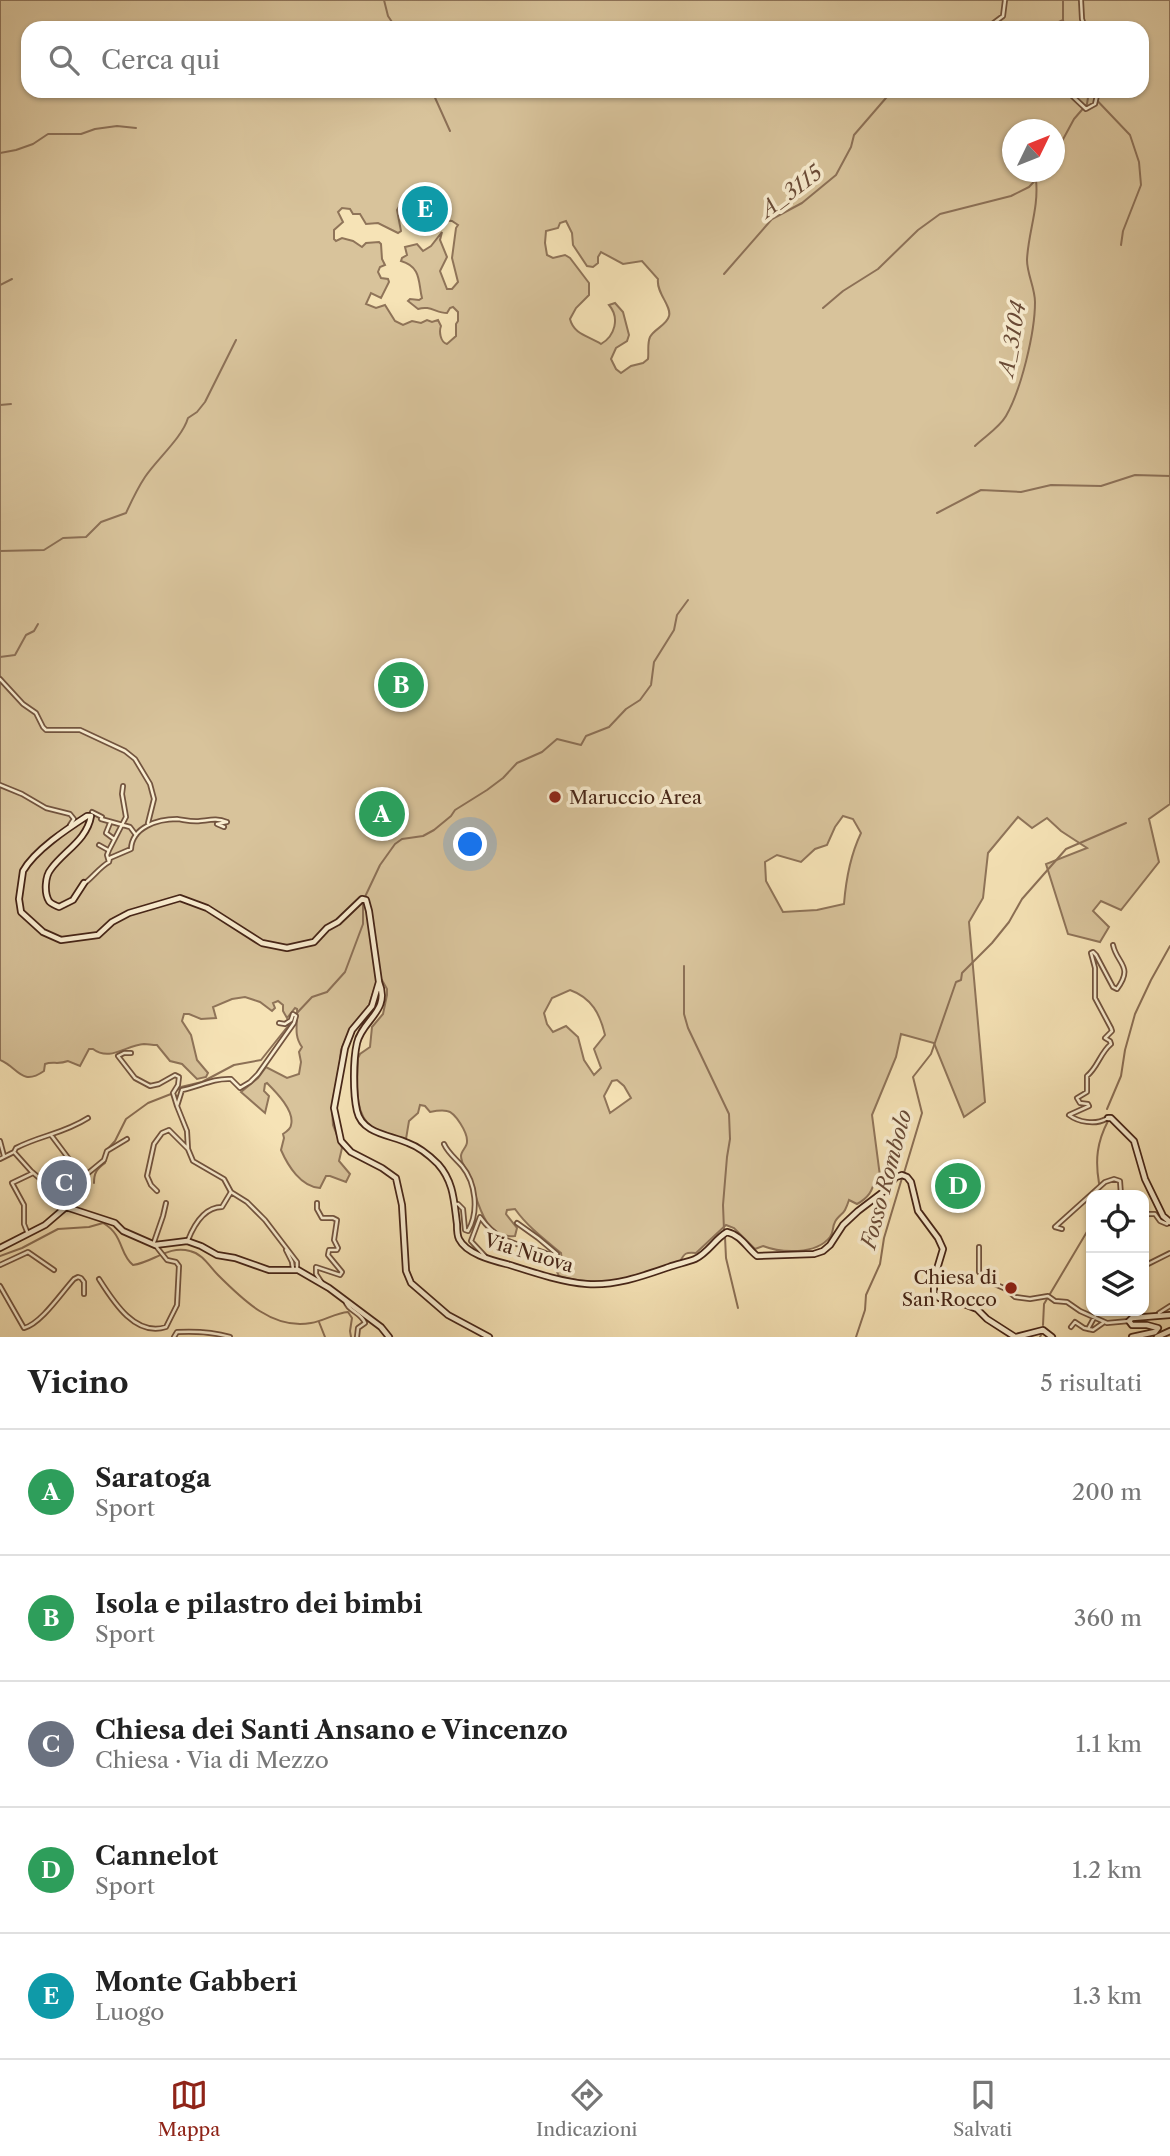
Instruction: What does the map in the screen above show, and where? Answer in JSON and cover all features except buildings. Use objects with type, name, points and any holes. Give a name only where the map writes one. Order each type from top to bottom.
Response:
[{"type":"street","points":[[996,21],[1003,16],[1005,0]]},
{"type":"street","points":[[1082,0],[1083,21]]},
{"type":"street","points":[[1074,98],[1086,109],[1095,104],[1096,98]]},
{"type":"street","points":[[0,678],[23,704],[36,713],[46,730],[80,730],[125,751],[135,759],[150,784],[154,799],[148,823],[136,835],[131,849],[110,858],[109,862],[102,865],[97,873],[84,883],[70,902],[58,907],[50,902],[47,896],[47,876],[50,869],[79,840],[90,816],[61,834]]},
{"type":"street","points":[[0,785],[46,808],[72,815],[74,819],[61,834]]},
{"type":"street","points":[[108,853],[126,817],[123,786]]},
{"type":"street","points":[[92,812],[102,817],[101,819],[132,829],[136,835]]},
{"type":"street","points":[[148,823],[176,819],[216,819],[227,822],[217,824],[225,827]]},
{"type":"street","points":[[111,822],[106,833],[114,839]]},
{"type":"street","name":"Via Nuova","points":[[61,834],[26,866],[21,878],[19,899],[22,912],[32,923],[43,932],[61,940],[97,934],[129,913],[180,898],[207,908],[262,943],[287,948],[314,942],[327,928],[364,900],[369,911],[382,995],[376,1014],[356,1043],[356,1111],[362,1123],[371,1129],[419,1148],[439,1165],[449,1180],[459,1240],[468,1249],[487,1259],[575,1282],[607,1285],[645,1276],[696,1258],[727,1232],[742,1240],[757,1256],[814,1254],[830,1245],[858,1211],[883,1192],[896,1177],[902,1175],[911,1182],[918,1211],[943,1249],[934,1279],[934,1293],[939,1298],[954,1300],[977,1309],[987,1319],[1016,1337],[1043,1330],[1052,1337]]},
{"type":"street","points":[[99,845],[108,849],[109,862]]},
{"type":"street","points":[[1113,945],[1124,965],[1123,981],[1117,989],[1096,956],[1091,953],[1095,968],[1095,998],[1111,1028],[1112,1031],[1105,1038],[1111,1044],[1104,1049],[1098,1063],[1087,1076],[1087,1092],[1077,1098],[1080,1103],[1089,1106],[1069,1115],[1075,1119],[1097,1123],[1111,1118],[1134,1141],[1145,1179],[1163,1216],[1169,1222],[1164,1224],[1155,1214],[1149,1214]]},
{"type":"street","points":[[379,982],[372,1006],[352,1030],[345,1048],[334,1108],[341,1142],[351,1152],[396,1178],[402,1205],[406,1271],[411,1283],[448,1315],[489,1337]]},
{"type":"street","points":[[177,1105],[182,1090],[209,1080],[230,1079],[240,1088],[250,1082],[294,1023],[295,1015],[288,1023],[279,1023]]},
{"type":"street","points":[[131,1053],[118,1056],[135,1078],[150,1086],[175,1074],[179,1077],[173,1094],[187,1131],[188,1149],[193,1161],[224,1179],[231,1192],[251,1205],[285,1247],[295,1270]]},
{"type":"street","points":[[0,1141],[2,1158],[14,1152],[20,1145],[41,1136],[62,1132],[88,1118]]},
{"type":"street","points":[[157,1191],[147,1176],[154,1143],[169,1130],[188,1149]]},
{"type":"street","points":[[51,1135],[85,1175]]},
{"type":"street","points":[[81,1179],[105,1156],[107,1150],[127,1139]]},
{"type":"street","points":[[444,1144],[464,1169],[473,1194],[475,1213],[468,1231],[465,1230],[463,1209],[455,1204]]},
{"type":"street","points":[[14,1152],[57,1193],[66,1207],[113,1222],[123,1231],[152,1244],[162,1255],[179,1266],[177,1305],[169,1323],[163,1328],[147,1328],[121,1312],[99,1279]]},
{"type":"street","points":[[28,1235],[24,1224],[24,1205],[12,1183],[33,1173]]},
{"type":"street","points":[[1095,1190],[1101,1184],[1118,1179],[1121,1190]]},
{"type":"street","points":[[191,1242],[188,1240],[203,1214],[214,1207],[222,1207],[231,1192]]},
{"type":"street","points":[[1062,1229],[1055,1227],[1086,1200]]},
{"type":"street","points":[[152,1244],[155,1242],[166,1203]]},
{"type":"street","points":[[317,1203],[322,1217],[337,1220],[334,1240],[337,1250],[331,1248],[328,1255],[342,1272],[340,1275],[316,1267],[316,1274],[322,1283]]},
{"type":"street","points":[[0,1248],[45,1225],[66,1207]]},
{"type":"street","points":[[487,1259],[471,1241],[480,1217],[489,1229],[505,1240],[551,1255],[556,1254],[517,1223]]},
{"type":"street","points":[[152,1244],[191,1242],[217,1255],[235,1258],[269,1270],[295,1270],[322,1283],[381,1327],[389,1337]]},
{"type":"street","points":[[979,1247],[979,1272],[990,1282],[1020,1298],[1048,1296],[1086,1312]]},
{"type":"street","points":[[0,1265],[28,1252],[54,1270]]},
{"type":"street","points":[[1149,1264],[1170,1253]]},
{"type":"street","points":[[0,1286],[24,1328],[38,1320],[78,1277],[84,1282],[84,1294]]},
{"type":"street","points":[[345,1300],[346,1305],[365,1323],[358,1328],[357,1337]]},
{"type":"street","points":[[1158,1314],[1170,1306]]},
{"type":"street","points":[[1071,1327],[1074,1322],[1095,1330],[1103,1323],[1121,1322],[1137,1316],[1170,1315]]},
{"type":"street","points":[[1088,1329],[1091,1316]]},
{"type":"street","points":[[1097,1316],[1107,1323]]},
{"type":"street","points":[[1130,1320],[1132,1325],[1158,1328],[1155,1332],[1132,1337]]},
{"type":"street","points":[[1157,1337],[1170,1331]]},
{"type":"street","points":[[174,1337],[177,1332],[230,1337]]},
{"type":"shaded area","points":[[0,0],[1170,0],[1170,804],[1149,819],[1159,862],[1121,910],[1101,901],[1093,911],[1109,927],[1100,942],[1068,934],[1046,864],[1087,848],[1047,818],[1032,828],[1018,817],[988,853],[983,898],[969,922],[985,1102],[964,1117],[934,1043],[901,1034],[896,1057],[872,1115],[880,1176],[875,1178],[869,1194],[864,1199],[857,1204],[849,1200],[824,1243],[798,1251],[763,1246],[755,1249],[734,1228],[726,1225],[696,1253],[686,1254],[680,1262],[621,1280],[592,1282],[559,1276],[557,1272],[562,1261],[561,1253],[530,1227],[515,1209],[507,1210],[506,1214],[517,1228],[515,1236],[504,1236],[489,1225],[461,1159],[467,1138],[463,1128],[450,1112],[430,1112],[420,1105],[418,1113],[409,1121],[406,1139],[381,1132],[366,1122],[359,1105],[358,1058],[370,1047],[372,1027],[383,1014],[387,989],[382,980],[377,981],[368,1008],[351,1027],[341,1050],[332,1110],[333,1125],[342,1148],[339,1161],[350,1174],[346,1182],[326,1176],[320,1188],[301,1180],[291,1169],[281,1150],[283,1134],[290,1127],[288,1108],[267,1083],[264,1091],[269,1096],[265,1113],[241,1092],[258,1078],[266,1067],[287,1078],[299,1074],[299,1052],[302,1047],[297,1033],[297,1009],[287,1018],[283,1005],[278,1001],[273,1003],[275,1008],[272,1011],[260,1002],[245,997],[213,1007],[216,1018],[201,1019],[184,1014],[182,1021],[191,1035],[197,1060],[208,1073],[206,1077],[197,1079],[182,1064],[170,1061],[157,1045],[144,1044],[106,1054],[89,1049],[80,1066],[68,1061],[48,1063],[45,1064],[44,1071],[36,1075],[30,1077],[20,1074],[0,1060]],"holes":[[[404,201],[425,206],[440,220],[452,221],[458,225],[452,258],[458,282],[452,289],[447,289],[440,271],[447,257],[440,240],[442,232],[431,246],[423,251],[417,244],[405,247],[407,255],[401,261],[416,271],[422,298],[408,301],[418,309],[447,313],[453,307],[458,312],[456,336],[447,344],[441,339],[438,320],[421,323],[412,321],[403,325],[395,321],[385,305],[376,308],[366,304],[371,293],[381,298],[389,282],[388,279],[381,278],[378,272],[380,267],[385,265],[379,242],[366,243],[362,247],[353,241],[334,239],[334,230],[343,222],[338,212],[342,208],[350,209],[353,214],[360,214],[366,224],[378,223],[398,233],[401,231],[397,210],[400,205],[402,207]],[[566,221],[572,233],[573,245],[587,266],[593,267],[598,263],[601,252],[623,264],[642,261],[658,279],[669,316],[650,337],[648,359],[621,373],[611,359],[616,348],[627,341],[629,335],[623,312],[615,303],[609,305],[615,321],[613,332],[601,344],[578,332],[570,319],[576,308],[589,295],[589,283],[570,258],[565,255],[553,258],[547,255],[545,243],[546,231],[558,228],[560,223]],[[843,816],[853,819],[861,833],[849,867],[844,904],[817,910],[783,912],[766,881],[765,862],[777,855],[801,862],[815,849],[827,845]],[[570,990],[584,997],[601,1020],[605,1035],[594,1049],[601,1068],[594,1075],[584,1060],[578,1037],[566,1026],[553,1032],[547,1024],[544,1013],[552,998]],[[617,1080],[631,1098],[610,1113],[604,1096],[612,1081]]]},
{"type":"waterway","points":[[384,0],[391,21]]},
{"type":"waterway","points":[[1063,0],[1063,21]]},
{"type":"waterway","points":[[435,98],[450,131]]},
{"type":"waterway","name":"A_3115","points":[[724,274],[772,219],[802,203],[836,175],[851,147],[854,135],[886,98]]},
{"type":"waterway","points":[[1065,136],[1074,119],[1087,104],[1088,98]]},
{"type":"waterway","points":[[1095,98],[1130,135],[1139,162],[1141,185],[1123,231],[1121,245]]},
{"type":"waterway","points":[[0,153],[33,144],[48,134],[81,134],[117,126],[136,128]]},
{"type":"waterway","points":[[823,308],[843,291],[878,269],[918,230],[940,214],[1011,196],[1034,182]]},
{"type":"waterway","name":"A_3104","points":[[975,446],[1006,416],[1017,392],[1026,361],[1034,315],[1035,297],[1027,260],[1036,201],[1036,182]]},
{"type":"waterway","points":[[0,285],[12,279]]},
{"type":"waterway","points":[[0,551],[44,550],[63,538],[86,537],[101,522],[126,513],[145,477],[175,441],[188,418],[205,402],[236,340]]},
{"type":"waterway","points":[[0,405],[11,404]]},
{"type":"waterway","points":[[937,513],[981,490],[1021,492],[1051,485],[1101,486],[1135,475],[1170,476]]},
{"type":"waterway","points":[[176,1091],[181,1087],[202,1082],[234,1065],[261,1060],[312,997],[327,992],[345,972],[363,924],[363,901],[380,865],[395,844],[402,839],[423,836],[434,830],[455,810],[503,778],[517,763],[542,752],[557,739],[581,745],[586,736],[609,727],[626,709],[640,700],[651,685],[654,662],[674,630],[677,615],[688,600]]},
{"type":"waterway","points":[[0,657],[15,655],[26,635],[34,631],[38,624]]},
{"type":"waterway","name":"Fosso Rombolo","points":[[904,1173],[922,1113],[913,1077],[931,1054],[956,982],[961,980],[962,973],[992,943],[1009,922],[1022,899],[1066,849],[1126,823]]},
{"type":"waterway","points":[[1107,1109],[1121,1076],[1135,1014],[1170,946]]},
{"type":"waterway","points":[[684,966],[684,1014],[688,1028],[729,1114],[724,1230]]},
{"type":"waterway","points":[[105,1152],[115,1141],[126,1119],[148,1103],[171,1094]]},
{"type":"waterway","points":[[1099,1183],[1098,1151],[1108,1121]]},
{"type":"waterway","points":[[94,1183],[95,1173],[105,1163],[106,1158]]},
{"type":"waterway","name":"Fosso Rombolo","points":[[856,1337],[865,1310],[866,1295],[880,1264],[884,1238],[902,1178]]},
{"type":"waterway","points":[[0,1256],[58,1229],[89,1227],[103,1223],[115,1233],[133,1265],[175,1250],[190,1251],[202,1258],[248,1303],[271,1317],[297,1324],[320,1321],[348,1312],[352,1318],[351,1337]]},
{"type":"waterway","points":[[1043,1325],[1044,1304],[1086,1233]]},
{"type":"waterway","points":[[725,1237],[726,1258],[738,1308]]},
{"type":"waterway","points":[[319,1322],[325,1337]]},
{"type":"waterway","points":[[1040,1337],[1042,1333]]},
{"type":"place","name":"Monte Gabberi","points":[[425,209]]},
{"type":"place","name":"Isola e pilastro dei bimbi","points":[[401,685]]},
{"type":"place","name":"Maruccio Area","points":[[555,797]]},
{"type":"place","name":"Saratoga","points":[[382,814]]},
{"type":"place","name":"Chiesa dei Santi Ansano e Vincenzo","points":[[64,1183]]},
{"type":"place","name":"Cannelot","points":[[958,1186]]},
{"type":"place","name":"Chiesa di San Rocco","points":[[1011,1288]]}]
